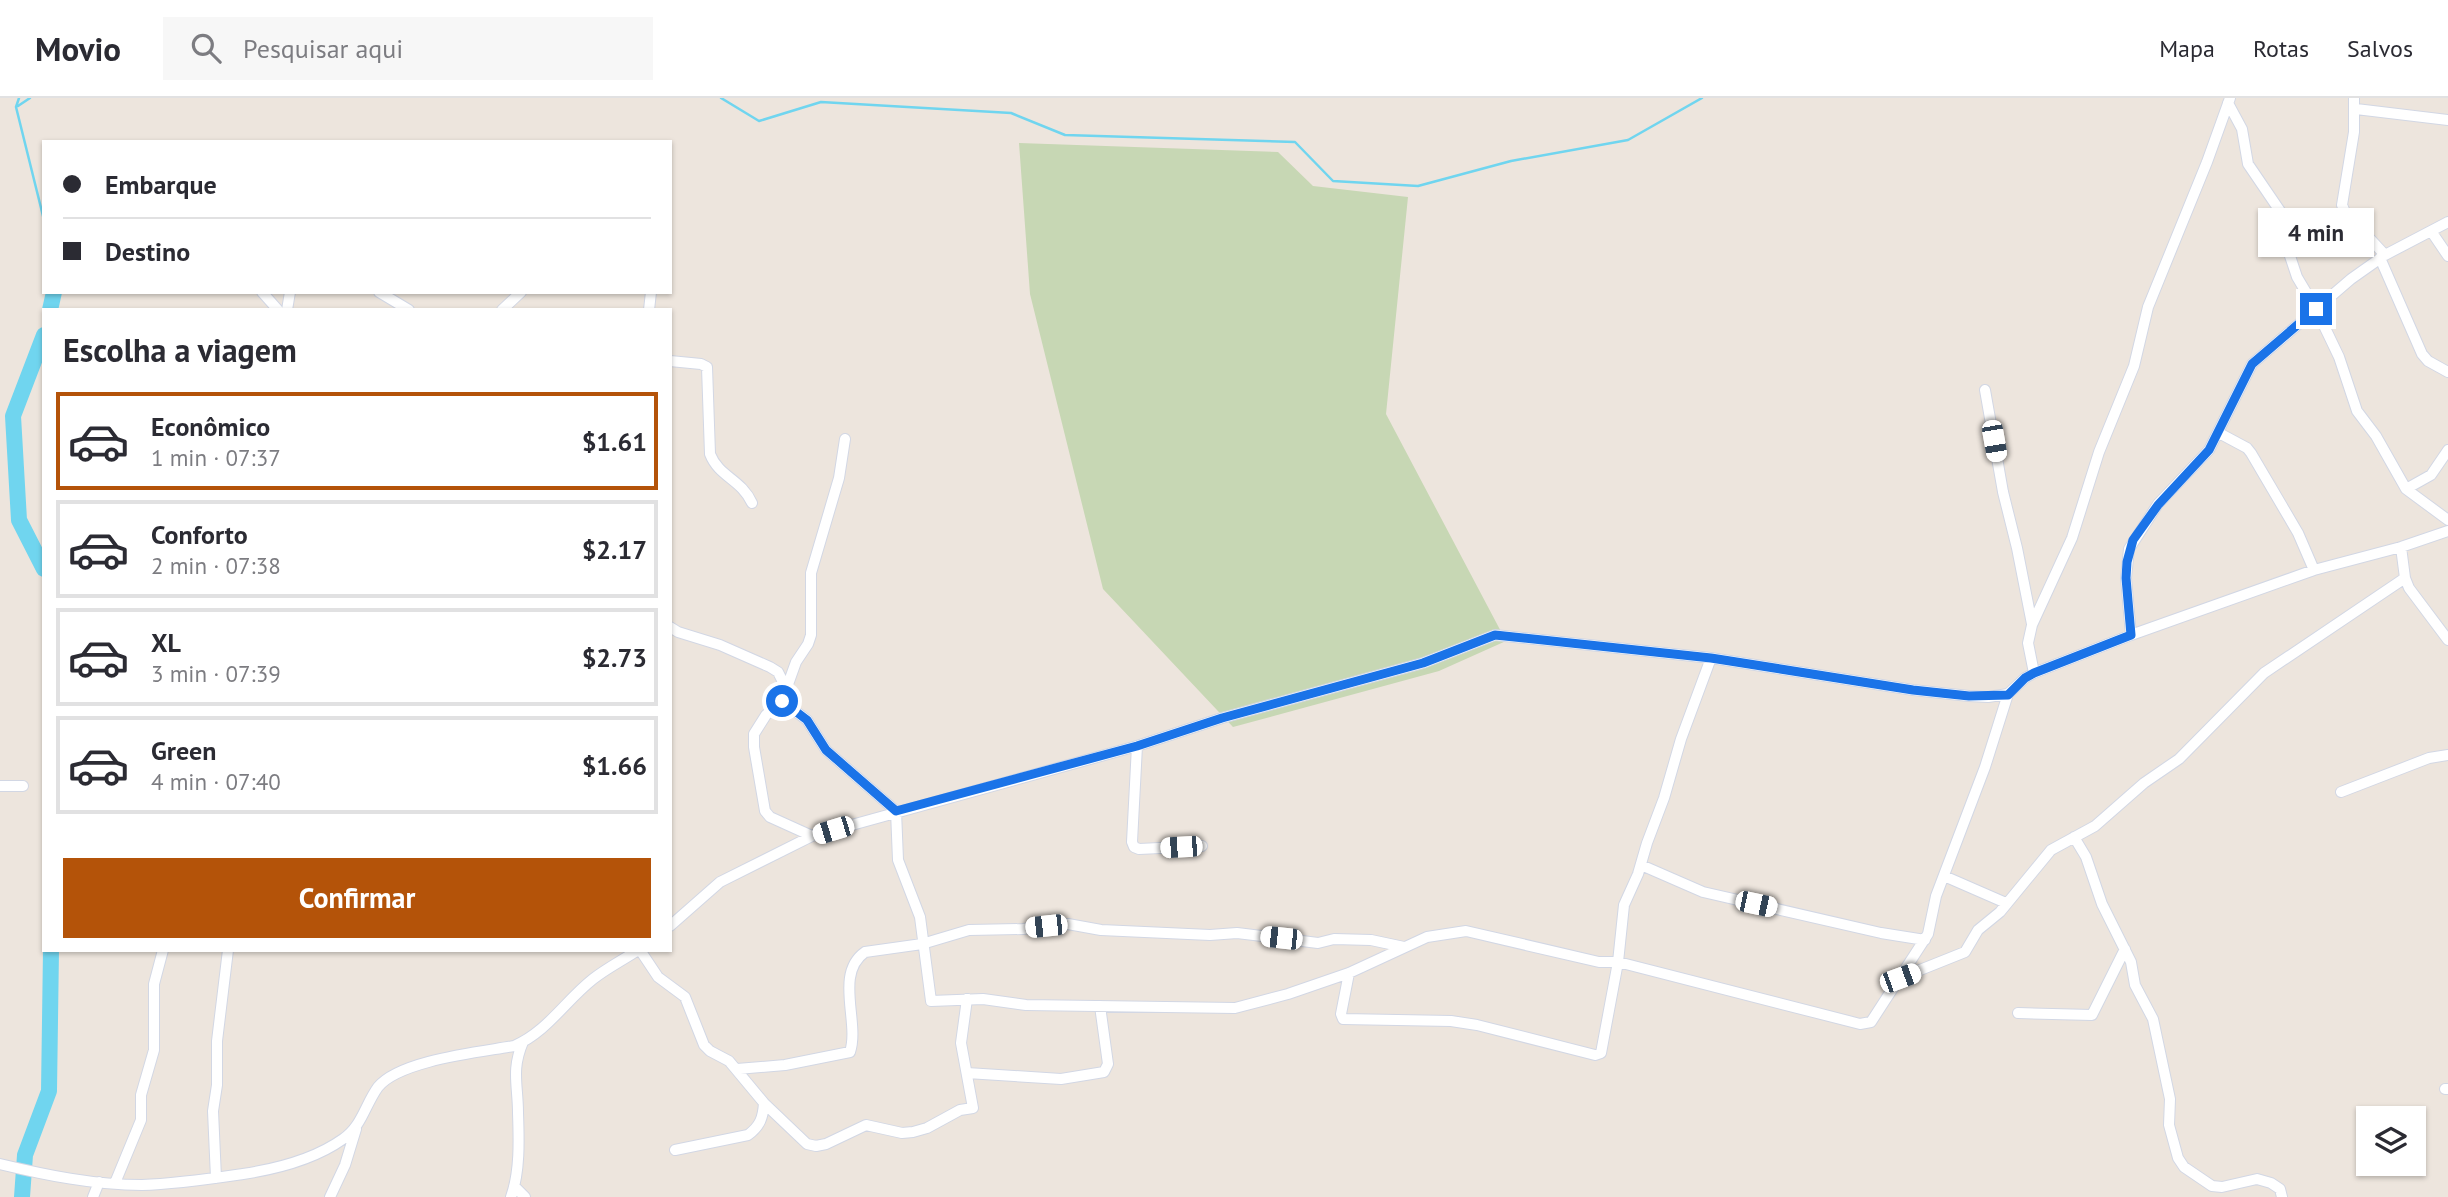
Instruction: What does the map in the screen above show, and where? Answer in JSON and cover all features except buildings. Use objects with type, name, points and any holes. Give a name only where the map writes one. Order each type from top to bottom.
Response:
[{"type":"street","points":[[2354,98],[2354,132],[2342,205],[2383,256],[2422,354],[2428,361],[2448,372]]},
{"type":"street","points":[[2229,101],[2242,129],[2248,164],[2280,211],[2287,247],[2297,277],[2339,357],[2357,411],[2376,436],[2406,489],[2448,520]]},
{"type":"street","points":[[2034,673],[2028,643],[2032,625],[2073,538],[2099,452],[2134,366],[2148,307],[2229,101]]},
{"type":"street","points":[[2356,110],[2448,120]]},
{"type":"street","points":[[2131,635],[2126,578],[2129,549],[2147,518],[2204,457],[2219,433],[2252,364],[2383,256],[2448,222]]},
{"type":"street","points":[[2431,231],[2448,256]]},
{"type":"street","points":[[264,294],[276,308]]},
{"type":"street","points":[[382,294],[406,308]]},
{"type":"street","points":[[504,308],[519,294]]},
{"type":"street","points":[[672,361],[701,364],[706,367],[710,454],[722,472],[741,485],[752,503]]},
{"type":"street","points":[[1985,390],[2003,492],[2032,625]]},
{"type":"street","points":[[2219,433],[2247,448],[2251,453],[2298,533],[2314,570]]},
{"type":"street","points":[[812,836],[770,817],[763,802],[754,734],[766,715],[782,701],[796,662],[811,635],[811,573],[839,478],[845,439]]},
{"type":"street","points":[[2406,489],[2429,477],[2448,450]]},
{"type":"street","points":[[782,701],[807,720],[826,750],[896,811],[898,860],[920,918],[930,1000],[967,999],[1026,1005],[1235,1008],[1288,994],[1349,973],[1427,937],[1466,931],[1599,962],[1618,962],[1860,1024],[1871,1022],[1925,940],[1936,896],[1985,766],[2008,695],[2025,678],[2131,635],[2314,570],[2401,547],[2448,531]]},
{"type":"street","points":[[2401,547],[2405,578],[2418,601],[2448,640]]},
{"type":"street","points":[[1900,978],[1960,956],[1978,930],[1994,918],[2051,850],[2095,826],[2144,783],[2179,759],[2264,673],[2405,578]]},
{"type":"street","points":[[672,628],[770,667],[778,672],[787,690]]},
{"type":"street","points":[[672,924],[720,882],[812,836],[1423,663],[1495,635],[1711,658],[1922,692],[1989,697],[2008,695]]},
{"type":"street","points":[[1349,973],[1341,1014],[1343,1019],[1451,1021],[1595,1055],[1601,1053],[1618,962],[1622,913],[1711,658]]},
{"type":"street","points":[[1137,746],[1132,842],[1134,847],[1202,846]]},
{"type":"street","points":[[2341,792],[2429,758],[2448,755]]},
{"type":"street","points":[[0,786],[23,786]]},
{"type":"street","points":[[2074,837],[2085,857],[2102,904],[2131,962],[2135,985],[2153,1019],[2170,1099],[2169,1125],[2184,1167],[2198,1179],[2222,1188],[2257,1179],[2271,1183],[2280,1189],[2282,1197]]},
{"type":"street","points":[[1641,864],[1703,892],[1881,933],[1925,940]]},
{"type":"street","points":[[1944,876],[2006,903]]},
{"type":"street","points":[[737,1069],[785,1065],[850,1052],[854,1025],[849,985],[859,956],[865,952],[922,944],[969,930],[1023,929],[1068,924],[1101,930],[1210,935],[1237,933],[1318,943],[1334,939],[1371,940],[1404,947]]},
{"type":"street","points":[[2018,1013],[2092,1015],[2125,949]]},
{"type":"street","points":[[115,1183],[141,1120],[141,1094],[155,1050],[154,984],[162,952]]},
{"type":"street","points":[[216,1178],[213,1111],[217,1085],[217,1041],[228,952]]},
{"type":"street","points":[[330,1197],[345,1165],[356,1129],[378,1088],[400,1072],[444,1058],[514,1046],[523,1042],[544,1027],[593,979],[636,952]]},
{"type":"street","points":[[640,952],[658,976],[685,997],[704,1045],[710,1051],[723,1056],[737,1069],[764,1103],[799,1138],[816,1146],[866,1125],[902,1133],[913,1132],[927,1128],[960,1110],[973,1108],[961,1043],[967,999]]},
{"type":"street","points":[[967,1073],[1061,1079],[1104,1072],[1108,1065],[1100,1006]]},
{"type":"street","points":[[523,1042],[515,1067],[518,1112],[513,1192],[524,1197]]},
{"type":"street","points":[[675,1150],[748,1135],[756,1129],[763,1117],[764,1103]]},
{"type":"street","points":[[4,1166],[99,1182],[183,1183],[260,1171],[286,1164],[332,1146],[356,1129]]},
{"type":"street","points":[[93,1197],[99,1182]]},
{"type":"green space","points":[[1019,143],[1278,152],[1313,186],[1408,197],[1386,414],[1506,641],[1439,671],[1233,727],[1103,589],[1030,294]]},
{"type":"waterway","points":[[19,98],[16,107],[42,212]]},
{"type":"waterway","points":[[18,106],[30,98]]},
{"type":"waterway","points":[[721,98],[759,121],[821,102],[1011,113],[1065,135],[1295,142],[1333,181],[1418,186],[1511,161],[1628,140],[1702,98]]},
{"type":"waterway","points":[[50,308],[54,294]]},
{"type":"waterway","points":[[42,340],[13,416],[19,520],[42,565]]},
{"type":"waterway","points":[[22,1197],[25,1155],[49,1091],[51,952]]},
{"type":"route","points":[[782,701],[807,720],[826,750],[896,811],[1137,746],[1222,718],[1423,663],[1495,635],[1711,658],[1931,693],[1989,697],[2008,695],[2034,673],[2131,635],[2126,578],[2129,549],[2133,540],[2147,518],[2209,450],[2252,364],[2316,309]]}]
